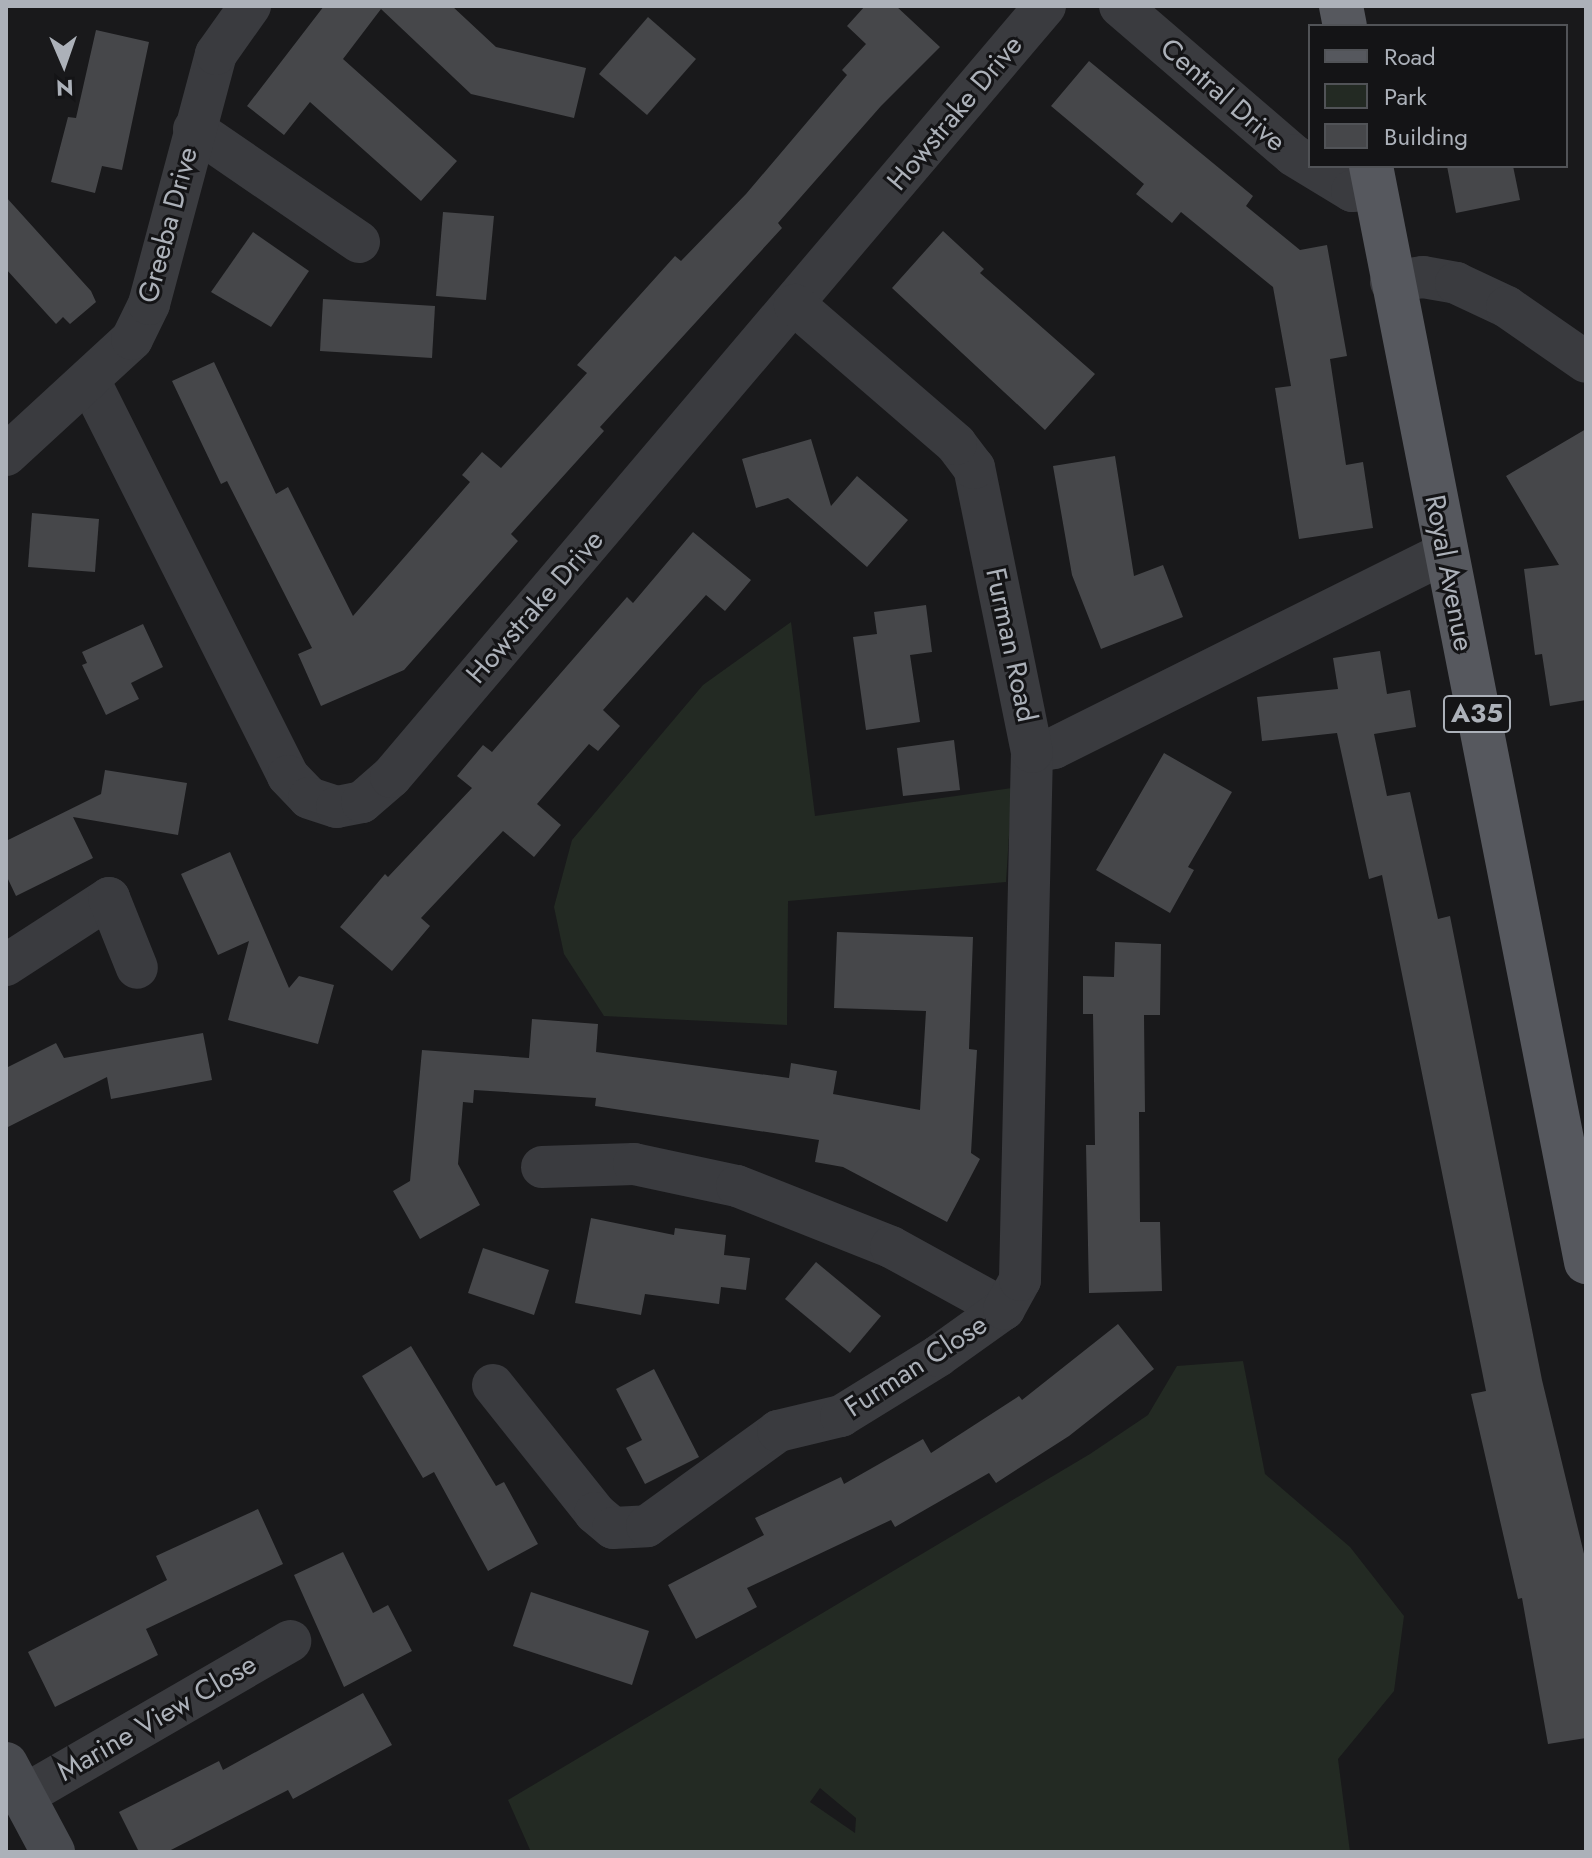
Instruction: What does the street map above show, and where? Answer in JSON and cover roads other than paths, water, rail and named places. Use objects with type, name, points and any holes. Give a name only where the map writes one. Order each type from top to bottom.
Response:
[{"type":"main road","name":"Royal Avenue","points":[[1373,177],[1391,282],[1586,1262]]},
{"type":"main road","points":[[15,1780],[53,1852]]},
{"type":"street","name":"Greeba Drive","points":[[6,455],[90,382],[132,339],[149,304],[216,54],[250,6]]},
{"type":"street","name":"Howstrake Drive","points":[[90,382],[288,776],[309,798],[337,807],[362,802],[391,777],[795,305],[1045,6]]},
{"type":"street","name":"Central Drive","points":[[1120,6],[1293,155],[1308,164]]},
{"type":"street","name":"Greeba Drive","points":[[194,129],[359,242]]},
{"type":"street","name":"Central Drive","points":[[1314,168],[1352,191],[1373,177]]},
{"type":"street","points":[[1391,282],[1423,277],[1456,283],[1507,307],[1586,362]]},
{"type":"street","name":"Furman Road","points":[[795,305],[956,444],[974,468],[1032,752],[1054,748],[1445,553]]},
{"type":"street","name":"Furman Close","points":[[493,1385],[595,1513],[613,1528],[647,1526],[778,1431],[841,1416],[1004,1309],[1020,1280],[1032,752]]},
{"type":"street","points":[[6,965],[109,898],[137,968]]},
{"type":"street","name":"Furman Close","points":[[542,1167],[634,1164],[737,1186],[891,1247],[1004,1309]]},
{"type":"street","name":"Marine View Close","points":[[15,1780],[290,1641]]}]
